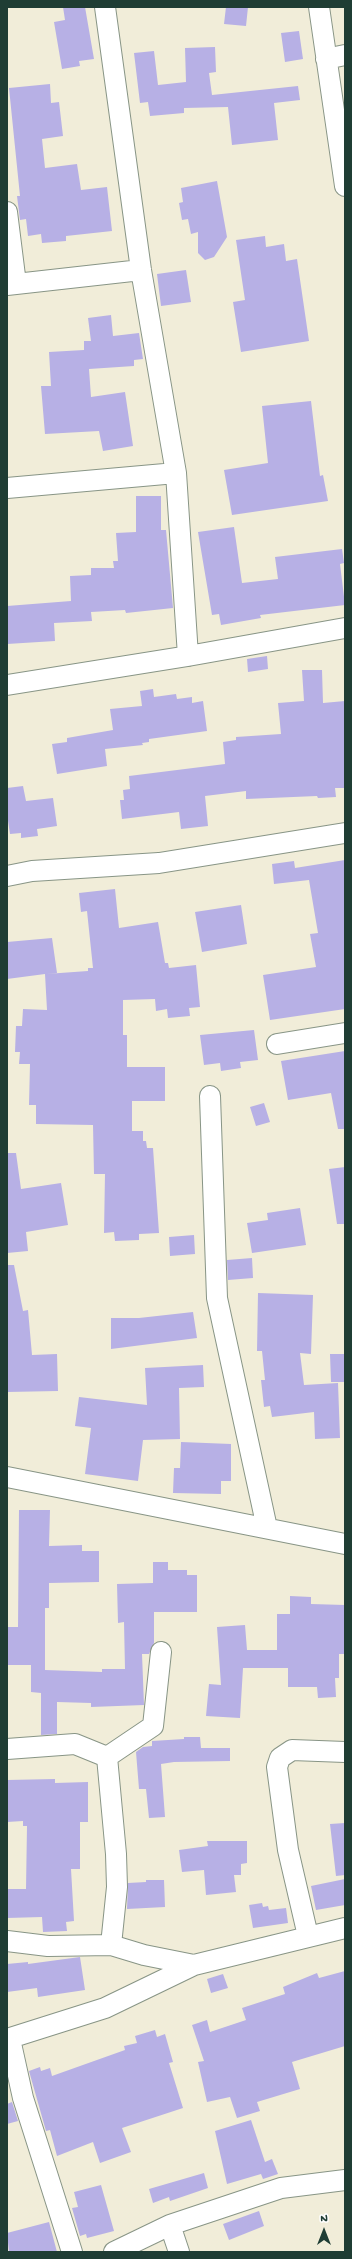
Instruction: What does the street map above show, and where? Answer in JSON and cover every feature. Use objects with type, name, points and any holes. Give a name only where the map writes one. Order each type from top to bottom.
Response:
[{"type":"street","points":[[105,7],[141,270],[176,473],[188,656]]},
{"type":"street","points":[[319,7],[336,57],[345,186]]},
{"type":"street","points":[[7,212],[11,284],[141,270]]},
{"type":"street","points":[[7,488],[176,473]]},
{"type":"street","points":[[7,685],[188,656],[345,628]]},
{"type":"street","points":[[7,876],[32,871],[159,863],[345,833]]},
{"type":"street","points":[[277,1044],[345,1033]]},
{"type":"street","points":[[210,1096],[217,1298],[268,1528]]},
{"type":"street","points":[[7,1477],[345,1544]]},
{"type":"street","points":[[107,1757],[153,1726],[161,1652]]},
{"type":"street","points":[[7,1749],[75,1744],[107,1757]]},
{"type":"street","points":[[308,1936],[288,1850],[277,1767],[280,1758],[292,1750],[345,1752]]},
{"type":"street","points":[[107,1757],[116,1854],[117,1887],[111,1945]]},
{"type":"street","points":[[72,2252],[23,2098],[8,2039],[105,2008],[194,1965],[345,1928]]},
{"type":"street","points":[[7,1941],[48,1946],[111,1945],[144,1955],[194,1965]]},
{"type":"street","points":[[114,2252],[170,2225],[281,2188],[345,2180]]},
{"type":"street","points":[[170,2225],[179,2252]]},
{"type":"building","points":[[63,7],[85,7],[94,59],[79,61],[80,66],[62,69],[54,22],[65,20]]},
{"type":"building","points":[[226,7],[248,7],[246,26],[224,24]]},
{"type":"building","points":[[299,31],[303,59],[285,62],[281,33]]},
{"type":"building","points":[[215,47],[216,72],[209,73],[212,95],[298,86],[300,100],[274,103],[278,140],[232,145],[228,107],[184,108],[184,113],[150,116],[148,102],[140,103],[134,53],[154,51],[158,85],[186,82],[185,48]]},
{"type":"building","points":[[50,84],[51,103],[59,102],[63,136],[42,139],[45,168],[77,164],[81,190],[107,187],[112,231],[66,236],[66,241],[42,243],[41,234],[28,236],[26,219],[20,220],[17,196],[20,196],[9,88]]},
{"type":"building","points":[[217,181],[227,237],[214,257],[205,260],[198,253],[198,232],[191,234],[188,219],[182,220],[179,203],[183,202],[181,188]]},
{"type":"building","points":[[265,236],[266,247],[284,244],[286,261],[297,259],[309,341],[241,352],[233,302],[245,300],[236,240]]},
{"type":"building","points":[[186,270],[191,302],[161,306],[157,274]]},
{"type":"building","points":[[111,315],[113,336],[139,333],[143,359],[134,360],[134,366],[89,369],[91,397],[125,392],[133,446],[103,451],[99,431],[45,434],[41,386],[51,386],[49,352],[84,350],[84,341],[91,341],[88,318]]},
{"type":"building","points":[[311,401],[320,476],[323,475],[328,501],[232,515],[224,470],[268,463],[262,406]]},
{"type":"building","points":[[136,496],[161,496],[161,530],[166,530],[173,608],[126,613],[125,610],[91,612],[92,621],[54,623],[55,641],[7,644],[7,606],[71,601],[70,576],[91,575],[91,568],[114,568],[113,561],[118,561],[116,533],[136,532]]},
{"type":"building","points":[[234,527],[242,583],[278,579],[275,557],[342,549],[344,563],[340,564],[345,605],[260,615],[261,618],[221,625],[219,614],[212,615],[198,532]]},
{"type":"building","points":[[267,656],[268,669],[248,672],[247,659]]},
{"type":"building","points":[[302,670],[322,670],[323,703],[345,701],[345,788],[335,788],[336,797],[318,798],[317,796],[246,799],[246,791],[205,796],[208,826],[181,829],[179,812],[122,819],[120,800],[124,800],[123,790],[130,789],[129,776],[225,764],[223,742],[236,740],[236,737],[281,734],[278,703],[304,701]]},
{"type":"building","points":[[153,689],[154,697],[176,694],[177,699],[192,697],[192,703],[203,701],[207,731],[149,739],[149,742],[142,743],[143,745],[105,749],[107,766],[57,774],[52,744],[67,742],[67,738],[113,730],[110,709],[142,706],[140,691]]},
{"type":"building","points":[[23,786],[26,801],[53,798],[57,826],[37,829],[38,836],[21,838],[21,833],[10,834],[7,814],[7,788]]},
{"type":"building","points":[[345,860],[345,1009],[270,1020],[263,975],[316,967],[310,934],[318,933],[309,880],[274,884],[272,864],[294,861],[295,868]]},
{"type":"building","points":[[115,889],[119,928],[158,922],[165,963],[168,963],[169,968],[196,965],[200,1007],[189,1008],[190,1016],[168,1018],[167,1009],[156,1011],[155,999],[123,1000],[123,1035],[127,1035],[127,1067],[165,1067],[165,1101],[132,1101],[132,1131],[143,1131],[143,1141],[146,1141],[147,1148],[153,1148],[159,1233],[139,1234],[139,1240],[115,1241],[114,1232],[104,1233],[105,1174],[94,1174],[93,1125],[36,1124],[36,1105],[29,1105],[30,1064],[19,1064],[20,1052],[15,1052],[16,1026],[22,1026],[23,1009],[47,1010],[45,974],[7,979],[7,942],[52,938],[57,973],[46,974],[88,971],[88,968],[93,968],[87,911],[81,912],[79,893]]},
{"type":"building","points":[[241,905],[247,944],[202,952],[195,912]]},
{"type":"building","points":[[254,1030],[258,1060],[240,1062],[241,1068],[221,1071],[220,1063],[204,1065],[200,1035]]},
{"type":"building","points":[[345,1051],[345,1129],[338,1129],[331,1093],[288,1100],[281,1061]]},
{"type":"building","points":[[264,1103],[270,1122],[256,1126],[250,1107]]},
{"type":"building","points":[[7,1153],[16,1153],[21,1189],[61,1183],[68,1225],[26,1232],[28,1251],[7,1253]]},
{"type":"building","points":[[345,1167],[345,1224],[337,1224],[329,1169]]},
{"type":"building","points":[[300,1208],[306,1245],[252,1253],[247,1223],[268,1220],[267,1213]]},
{"type":"building","points":[[194,1235],[195,1254],[170,1256],[169,1237]]},
{"type":"building","points":[[252,1258],[253,1278],[228,1280],[227,1260]]},
{"type":"building","points":[[7,1265],[14,1265],[23,1311],[28,1310],[32,1355],[57,1354],[58,1391],[7,1392]]},
{"type":"building","points":[[258,1293],[313,1295],[311,1354],[300,1353],[304,1385],[338,1383],[340,1438],[315,1439],[314,1412],[272,1417],[270,1406],[264,1407],[261,1380],[265,1380],[262,1351],[257,1351]]},
{"type":"building","points":[[193,1312],[197,1338],[111,1349],[111,1318],[139,1318]]},
{"type":"building","points":[[330,1354],[345,1354],[345,1382],[331,1382]]},
{"type":"building","points":[[203,1365],[204,1387],[179,1388],[180,1439],[143,1440],[138,1481],[85,1474],[91,1428],[75,1426],[79,1397],[147,1405],[145,1368]]},
{"type":"building","points":[[181,1442],[231,1444],[231,1481],[221,1481],[221,1494],[173,1493],[174,1468],[180,1468]]},
{"type":"building","points":[[19,1510],[50,1510],[49,1546],[82,1545],[82,1551],[99,1551],[99,1582],[49,1583],[49,1608],[45,1608],[45,1670],[102,1672],[102,1669],[125,1669],[124,1622],[118,1623],[117,1584],[153,1583],[153,1562],[168,1562],[168,1570],[187,1570],[187,1575],[197,1575],[197,1612],[154,1612],[154,1643],[149,1654],[142,1654],[144,1705],[91,1707],[91,1703],[57,1702],[57,1734],[41,1735],[41,1693],[31,1692],[31,1665],[7,1665],[7,1627],[18,1627]]},
{"type":"building","points":[[290,1596],[311,1597],[311,1604],[345,1605],[345,1654],[339,1654],[339,1678],[335,1678],[336,1697],[318,1698],[317,1687],[288,1687],[288,1668],[243,1668],[240,1718],[206,1716],[209,1684],[221,1685],[217,1627],[245,1625],[247,1650],[277,1650],[277,1614],[290,1614]]},
{"type":"building","points":[[184,1737],[200,1737],[201,1748],[230,1748],[230,1761],[174,1762],[161,1764],[165,1817],[149,1818],[146,1789],[139,1789],[136,1752],[143,1747],[152,1746],[152,1741],[184,1739]]},
{"type":"building","points":[[55,1779],[55,1783],[88,1782],[88,1822],[80,1822],[80,1869],[71,1869],[74,1921],[66,1922],[67,1931],[43,1932],[42,1917],[7,1918],[7,1889],[26,1889],[27,1826],[23,1826],[23,1821],[7,1822],[7,1780]]},
{"type":"building","points":[[345,1823],[345,1875],[336,1876],[330,1824]]},
{"type":"building","points":[[207,1841],[247,1841],[247,1863],[241,1864],[241,1875],[234,1875],[236,1892],[206,1895],[204,1870],[182,1872],[179,1850],[208,1846]]},
{"type":"building","points":[[345,1879],[345,1905],[316,1910],[311,1886]]},
{"type":"building","points":[[146,1880],[164,1880],[165,1907],[127,1909],[128,1883],[146,1882]]},
{"type":"building","points":[[262,1903],[263,1907],[268,1906],[269,1910],[286,1908],[288,1923],[253,1928],[249,1905]]},
{"type":"building","points":[[80,1957],[85,1990],[38,1997],[37,1988],[7,1992],[7,1964],[28,1962],[28,1964]]},
{"type":"building","points":[[345,1971],[345,2046],[292,2062],[300,2089],[257,2102],[260,2111],[237,2118],[230,2097],[207,2102],[198,2062],[204,2061],[192,2025],[207,2020],[210,2032],[246,2020],[242,2008],[285,1994],[283,1987],[317,1973],[319,1978]]},
{"type":"building","points":[[223,1974],[228,1988],[211,1993],[207,1979]]},
{"type":"building","points":[[155,2030],[157,2037],[165,2034],[173,2062],[169,2063],[183,2108],[122,2128],[131,2152],[100,2163],[93,2142],[57,2156],[50,2130],[46,2131],[29,2071],[40,2067],[41,2071],[50,2068],[52,2076],[125,2050],[124,2046],[137,2043],[135,2036]]},
{"type":"building","points":[[12,2102],[18,2121],[7,2124],[7,2104]]},
{"type":"building","points":[[251,2120],[265,2162],[272,2159],[278,2174],[263,2179],[261,2174],[227,2184],[215,2131]]},
{"type":"building","points":[[204,2173],[208,2188],[170,2201],[169,2197],[153,2203],[149,2189]]},
{"type":"building","points":[[101,2185],[114,2231],[87,2238],[86,2234],[80,2236],[72,2208],[78,2207],[74,2192]]},
{"type":"building","points":[[259,2211],[264,2226],[229,2240],[223,2224]]},
{"type":"building","points":[[49,2222],[57,2252],[9,2252],[7,2233]]}]
